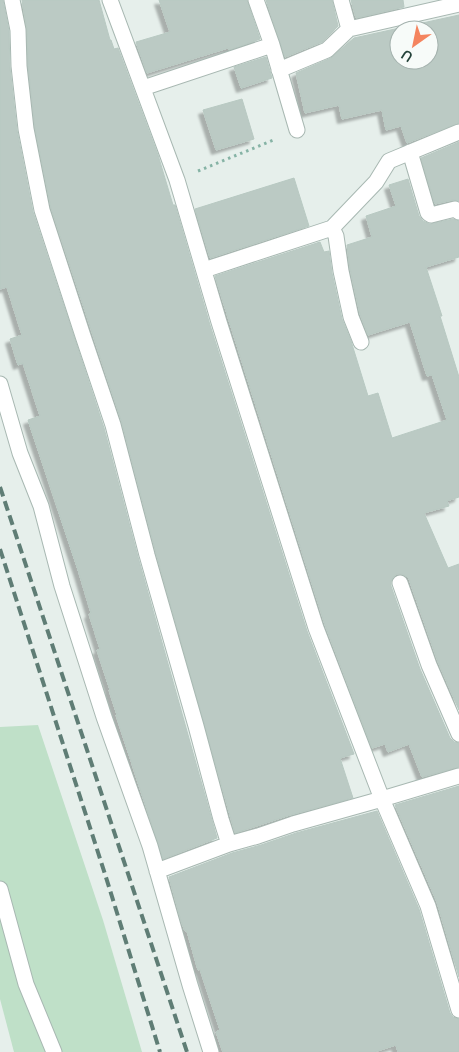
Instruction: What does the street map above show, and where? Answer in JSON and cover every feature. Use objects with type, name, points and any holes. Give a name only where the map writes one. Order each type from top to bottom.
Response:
[{"type":"street","points":[[12,0],[20,44],[19,66],[26,129],[42,210],[113,425],[147,555],[229,844]]},
{"type":"street","points":[[110,0],[177,180],[219,322],[316,628],[382,799],[428,906],[459,1010]]},
{"type":"street","points":[[256,0],[272,45],[297,130]]},
{"type":"street","points":[[341,0],[349,29]]},
{"type":"street","points":[[279,70],[327,50],[349,29],[459,4]]},
{"type":"street","points":[[143,88],[272,45]]},
{"type":"street","points":[[204,270],[332,228],[376,182],[389,161],[459,132]]},
{"type":"street","points":[[410,152],[428,213],[431,215],[455,209],[459,212]]},
{"type":"street","points":[[332,228],[336,236],[341,271],[352,317],[361,342]]},
{"type":"street","points":[[0,384],[20,453],[41,506],[62,586],[101,708],[150,846],[211,1052]]},
{"type":"street","points":[[400,582],[429,665],[459,734]]},
{"type":"street","points":[[157,871],[229,844],[459,776]]},
{"type":"street","points":[[0,889],[26,984],[54,1052]]},
{"type":"path","points":[[177,180],[297,130]]},
{"type":"green space","points":[[38,725],[103,920],[142,1052],[14,1052],[0,999],[0,727]]},
{"type":"building","points":[[0,0],[3,0],[9,31],[10,67],[17,130],[33,212],[104,428],[217,838],[163,859],[116,715],[97,650],[100,649],[79,573],[28,420],[40,416],[23,363],[18,365],[10,339],[22,335],[7,287],[0,289]]},
{"type":"building","points":[[22,0],[99,0],[110,40],[114,49],[118,48],[158,155],[173,205],[175,205],[210,325],[307,631],[354,754],[340,758],[353,798],[290,815],[235,833],[156,553],[122,423],[51,208],[35,128],[28,65],[27,30]]},
{"type":"building","points":[[159,0],[247,0],[260,39],[229,50],[228,48],[147,73],[136,42],[170,32]]},
{"type":"building","points":[[266,0],[332,0],[338,26],[322,42],[285,57]]},
{"type":"building","points":[[351,0],[403,0],[404,7],[356,18]]},
{"type":"building","points":[[459,15],[459,123],[407,143],[401,126],[386,130],[382,110],[342,119],[339,105],[305,113],[296,73],[331,58],[354,38],[389,30],[389,70],[439,70],[439,20],[436,20]]},
{"type":"building","points":[[266,57],[272,78],[241,88],[234,67]]},
{"type":"building","points":[[242,99],[254,139],[216,150],[203,110]]},
{"type":"building","points":[[459,142],[459,201],[453,200],[435,204],[421,158]]},
{"type":"building","points":[[294,178],[309,226],[210,258],[195,209]]},
{"type":"building","points":[[408,179],[419,216],[423,221],[430,224],[453,219],[459,221],[459,257],[426,267],[459,377],[459,497],[447,501],[449,506],[424,513],[448,568],[459,564],[459,710],[438,662],[409,579],[402,574],[397,574],[391,582],[420,669],[450,738],[454,742],[459,743],[459,767],[422,777],[409,744],[388,752],[385,744],[372,748],[325,625],[215,276],[320,242],[324,252],[329,251],[342,319],[368,396],[378,393],[392,438],[447,420],[432,375],[427,376],[410,322],[368,335],[360,314],[350,269],[347,245],[372,237],[366,216],[396,206],[389,185]]},
{"type":"building","points":[[459,786],[459,977],[437,902],[395,805]]},
{"type":"building","points":[[377,811],[419,909],[450,1013],[453,1017],[459,1019],[459,1052],[398,1052],[396,1045],[374,1052],[223,1052],[216,1032],[220,1030],[200,969],[198,970],[187,931],[185,931],[181,921],[169,877],[232,853]]},
{"type":"railway","points":[[0,487],[187,1052]]},
{"type":"railway","points":[[0,549],[105,874],[160,1052]]}]
